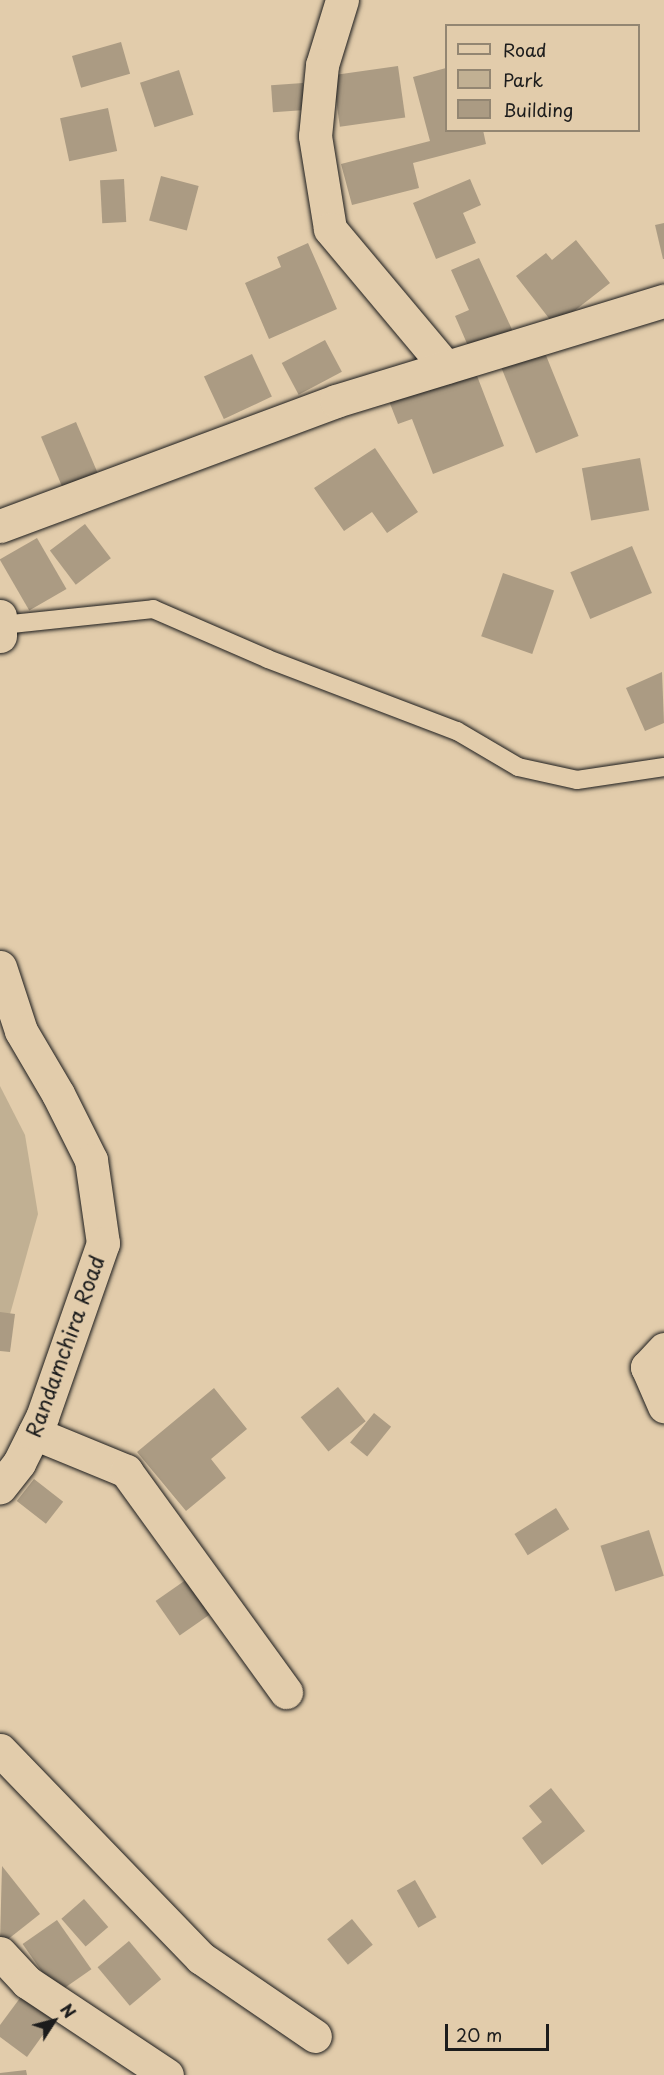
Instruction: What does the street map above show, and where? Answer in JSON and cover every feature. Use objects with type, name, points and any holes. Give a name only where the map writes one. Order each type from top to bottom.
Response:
[{"type":"street","points":[[342,0],[322,65],[315,136],[330,229],[446,367]]},
{"type":"street","points":[[0,526],[336,401],[664,301]]},
{"type":"street","name":"Randamchira Road","points":[[0,967],[21,1031],[58,1094],[91,1160],[103,1243],[34,1433],[0,1487]]},
{"type":"street","points":[[664,1349],[647,1367],[664,1406]]},
{"type":"street","points":[[34,1433],[126,1471],[286,1692]]},
{"type":"street","points":[[0,1749],[201,1958],[315,2036]]},
{"type":"street","points":[[0,1953],[27,1982],[167,2075]]},
{"type":"lane","points":[[1,626],[153,609],[268,659],[457,731],[518,767],[577,780],[664,767]]},
{"type":"green space","points":[[0,1086],[25,1135],[38,1214],[0,1350]]},
{"type":"building","points":[[121,42],[130,74],[81,88],[72,56]]},
{"type":"building","points":[[398,66],[405,117],[340,127],[333,75]]},
{"type":"building","points":[[445,68],[445,132],[483,132],[486,144],[413,163],[419,188],[352,205],[341,164],[430,141],[413,77]]},
{"type":"building","points":[[179,70],[194,115],[155,127],[140,83]]},
{"type":"building","points":[[303,83],[305,110],[273,112],[271,85]]},
{"type":"building","points":[[108,108],[117,151],[69,161],[60,118]]},
{"type":"building","points":[[161,176],[199,186],[187,231],[149,220]]},
{"type":"building","points":[[124,179],[126,222],[102,223],[100,180]]},
{"type":"building","points":[[470,179],[481,205],[463,213],[476,243],[436,259],[413,203]]},
{"type":"building","points":[[664,223],[664,259],[663,259],[655,225]]},
{"type":"building","points":[[576,240],[610,283],[555,326],[516,276],[546,253],[552,260]]},
{"type":"building","points":[[308,243],[337,309],[269,339],[245,283],[281,267],[277,257]]},
{"type":"building","points":[[479,258],[515,336],[472,355],[455,316],[469,310],[451,270]]},
{"type":"building","points":[[325,340],[342,372],[299,395],[282,363]]},
{"type":"building","points":[[543,348],[579,436],[536,453],[500,365]]},
{"type":"building","points":[[252,354],[272,397],[224,419],[204,376]]},
{"type":"building","points":[[474,368],[504,446],[433,474],[412,419],[398,424],[389,401]]},
{"type":"building","points":[[76,422],[100,479],[65,494],[41,437]]},
{"type":"building","points":[[375,448],[418,512],[387,533],[372,512],[344,531],[314,488]]},
{"type":"building","points":[[640,458],[649,510],[591,520],[582,468]]},
{"type":"building","points":[[85,524],[111,558],[76,585],[50,550]]},
{"type":"building","points":[[37,538],[66,589],[29,611],[0,559]]},
{"type":"building","points":[[632,546],[652,593],[590,619],[570,572]]},
{"type":"building","points":[[503,573],[554,591],[532,654],[481,636]]},
{"type":"building","points":[[662,672],[664,723],[645,731],[626,688]]},
{"type":"building","points":[[0,1312],[15,1314],[10,1352],[0,1351]]},
{"type":"building","points":[[338,1387],[366,1421],[328,1451],[301,1417]]},
{"type":"building","points":[[214,1388],[247,1429],[211,1459],[226,1478],[186,1511],[137,1452]]},
{"type":"building","points":[[374,1413],[391,1427],[367,1456],[350,1443]]},
{"type":"building","points":[[34,1479],[63,1502],[46,1524],[17,1501]]},
{"type":"building","points":[[556,1508],[569,1529],[528,1555],[514,1534]]},
{"type":"building","points":[[649,1530],[664,1576],[615,1591],[600,1546]]},
{"type":"building","points":[[190,1577],[214,1611],[180,1635],[156,1601]]},
{"type":"building","points":[[551,1788],[585,1831],[542,1865],[522,1838],[542,1822],[529,1806]]},
{"type":"building","points":[[2,1866],[40,1914],[2,1944],[0,1941]]},
{"type":"building","points":[[415,1880],[436,1917],[418,1928],[397,1890]]},
{"type":"building","points":[[84,1899],[108,1927],[86,1947],[61,1919]]},
{"type":"building","points":[[352,1919],[373,1945],[348,1965],[327,1939]]},
{"type":"building","points":[[57,1920],[91,1969],[57,1993],[23,1944]]},
{"type":"building","points":[[129,1941],[161,1979],[130,2006],[98,1967]]},
{"type":"building","points":[[23,1994],[55,2018],[27,2057],[0,2037],[0,2025]]},
{"type":"building","points":[[26,2070],[27,2075],[0,2075],[0,2073]]}]
